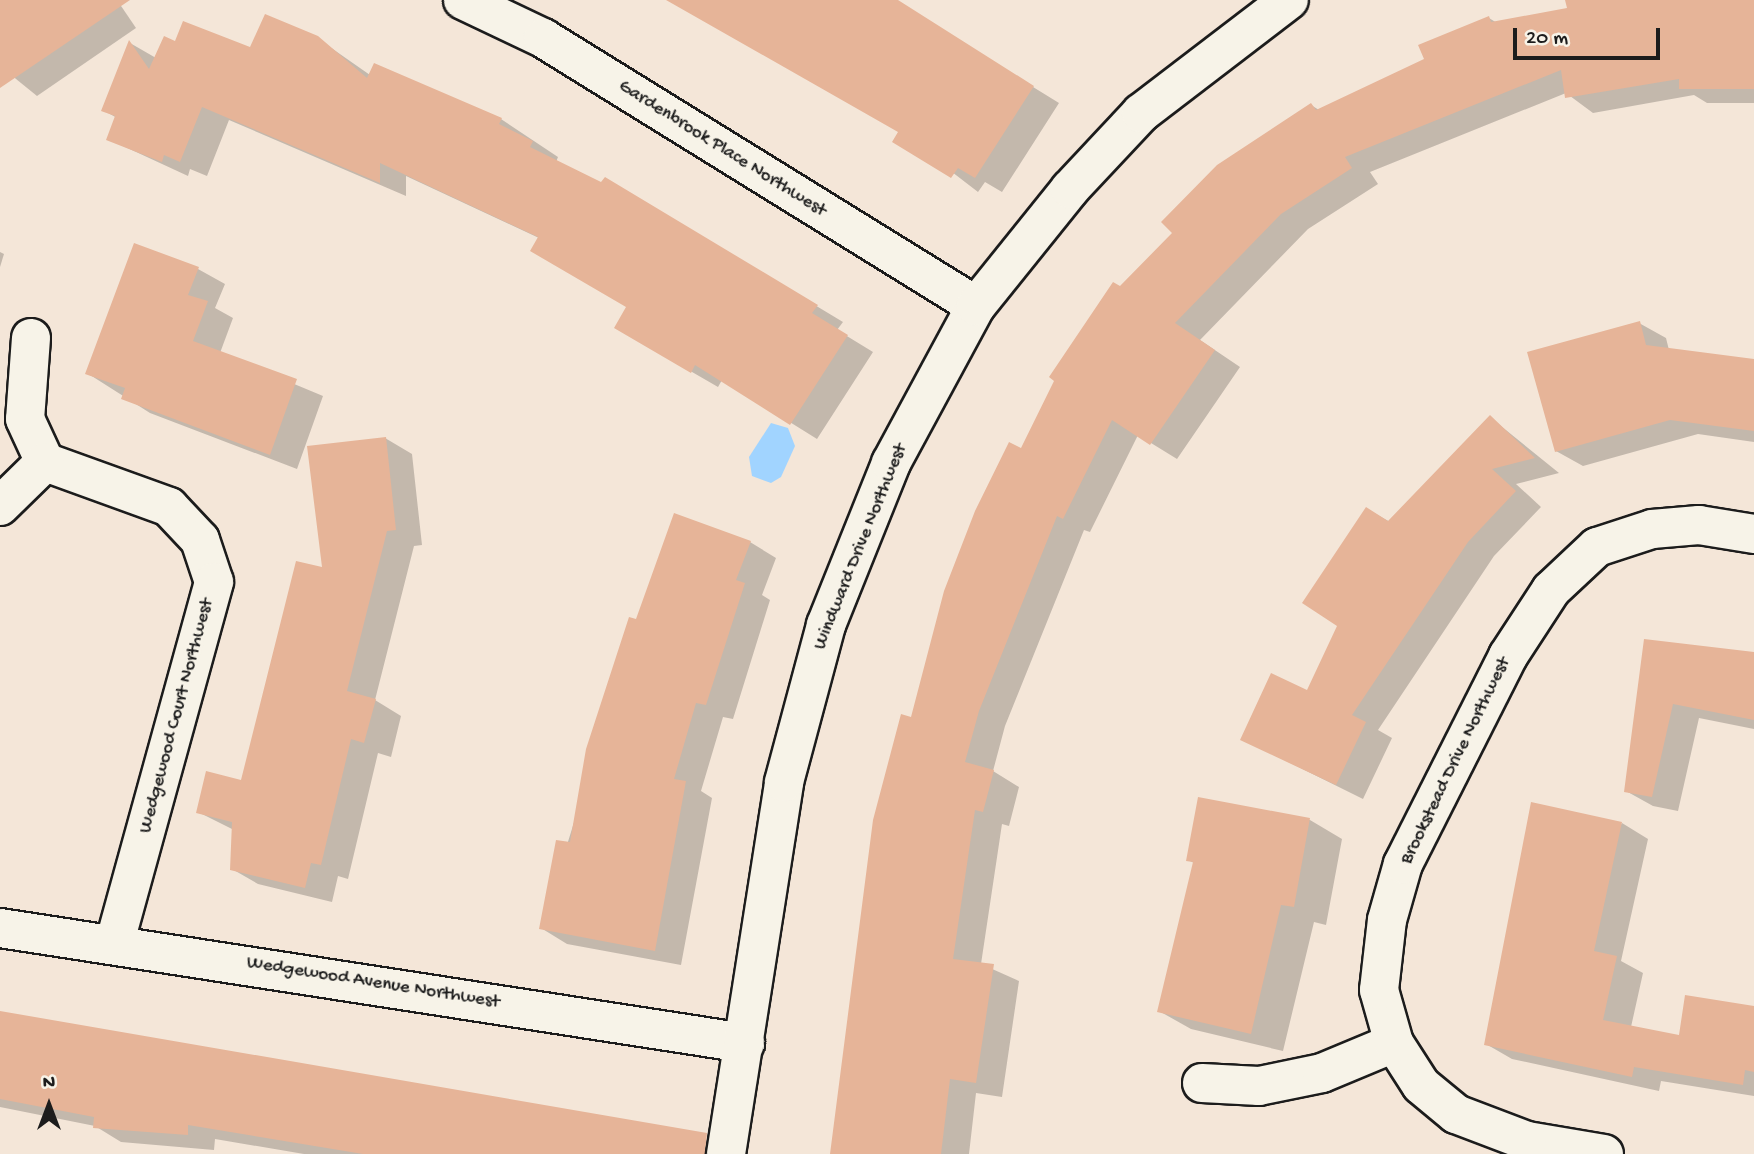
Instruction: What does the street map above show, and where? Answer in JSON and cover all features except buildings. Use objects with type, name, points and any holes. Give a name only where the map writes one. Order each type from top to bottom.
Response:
[{"type":"street","name":"Gardenbrook Place Northwest","points":[[463,0],[543,38],[976,306]]},
{"type":"street","name":"Windward Drive Northwest","points":[[726,1154],[784,782],[826,625],[891,463],[976,306],[1141,113],[1289,0]]},
{"type":"street","points":[[0,506],[45,462],[25,419],[31,338]]},
{"type":"street","name":"Wedgewood Court Northwest","points":[[45,462],[169,507],[200,540],[214,582],[115,942]]},
{"type":"street","name":"Brookstead Drive Northwest","points":[[1604,1154],[1527,1141],[1455,1114],[1421,1085],[1394,1043],[1378,990],[1387,920],[1403,864],[1508,656],[1551,590],[1597,547],[1652,528],[1699,525],[1754,534]]},
{"type":"street","name":"Wedgewood Avenue Northwest","points":[[0,928],[115,942],[745,1043]]},
{"type":"street","points":[[1202,1083],[1259,1086],[1322,1073],[1394,1043]]},
{"type":"water","points":[[771,423],[788,428],[795,446],[781,477],[771,483],[752,476],[749,457]]}]
